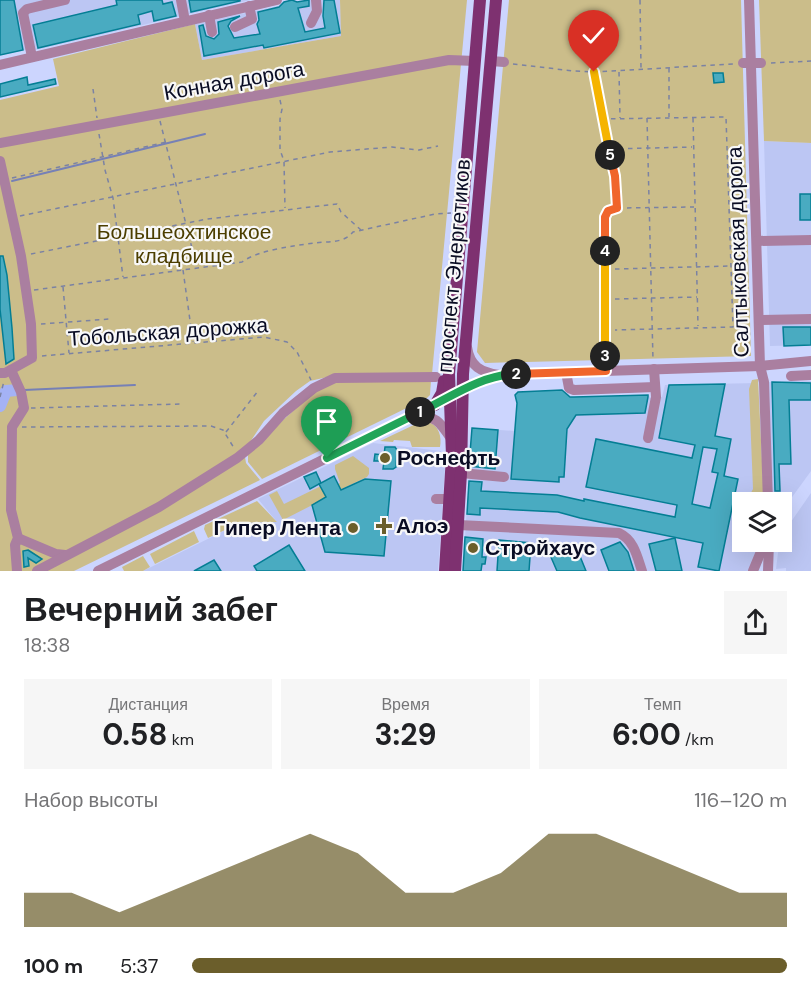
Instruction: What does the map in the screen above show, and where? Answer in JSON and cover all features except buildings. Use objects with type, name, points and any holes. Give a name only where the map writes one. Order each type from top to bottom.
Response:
[{"type":"main road","name":"проспект Энергетиков","points":[[445,571],[452,440],[449,396],[450,348],[480,0]]},
{"type":"main road","name":"проспект Энергетиков","points":[[454,571],[461,473],[466,344],[497,62],[496,0]]},
{"type":"main road","points":[[435,405],[444,388],[446,356],[450,348]]},
{"type":"street","points":[[32,57],[23,13],[27,9],[65,0]]},
{"type":"street","points":[[181,0],[185,21]]},
{"type":"street","points":[[0,64],[273,0]]},
{"type":"street","points":[[311,23],[317,11],[316,0]]},
{"type":"street","name":"Салтыковская дорога","points":[[749,0],[760,366],[764,382],[768,492]]},
{"type":"street","points":[[234,27],[252,19],[249,6]]},
{"type":"street","points":[[209,15],[212,32]]},
{"type":"street","name":"Конная дорога","points":[[0,143],[449,60],[475,61]]},
{"type":"street","points":[[0,161],[2,180],[14,217],[31,324],[32,358],[6,372],[21,392],[24,408],[12,427],[10,510],[18,538],[15,545],[17,571]]},
{"type":"street","points":[[605,217],[606,371]]},
{"type":"street","points":[[757,241],[811,240]]},
{"type":"street","points":[[759,320],[811,319]]},
{"type":"street","points":[[466,344],[475,368],[489,374],[499,375],[606,371],[653,364],[760,366],[811,361]]},
{"type":"street","points":[[648,438],[656,397],[653,364]]},
{"type":"street","points":[[566,372],[569,388],[574,390],[655,387]]},
{"type":"street","points":[[98,571],[435,405],[463,389],[499,375]]},
{"type":"street","points":[[791,376],[811,375]]},
{"type":"street","points":[[37,571],[159,507],[237,458],[259,441],[283,413],[314,388],[335,378],[435,377]]},
{"type":"street","points":[[414,415],[431,416],[452,440]]},
{"type":"street","points":[[461,473],[504,477]]},
{"type":"street","points":[[436,499],[449,499]]},
{"type":"street","points":[[458,525],[619,533],[628,537],[635,549],[642,571]]},
{"type":"street","points":[[18,538],[56,554],[65,555]]},
{"type":"street","points":[[753,571],[762,552]]},
{"type":"street","points":[[767,552],[768,571]]},
{"type":"path","points":[[639,0],[641,69]]},
{"type":"path","points":[[497,62],[594,72],[811,61]]},
{"type":"path","points":[[669,67],[669,118]]},
{"type":"path","points":[[619,70],[620,119]]},
{"type":"path","points":[[594,72],[615,176],[617,208]]},
{"type":"path","points":[[93,89],[102,156],[113,198],[123,278]]},
{"type":"path","points":[[277,93],[282,110],[280,150],[284,161],[285,209]]},
{"type":"path","points":[[159,114],[197,268]]},
{"type":"path","points":[[693,117],[698,327]]},
{"type":"path","points":[[602,119],[726,117],[733,327],[605,330]]},
{"type":"path","points":[[647,118],[653,364]]},
{"type":"path","points":[[2,180],[166,142]]},
{"type":"path","points":[[14,217],[330,152],[392,147],[419,150],[438,147]]},
{"type":"path","points":[[609,149],[693,147]]},
{"type":"path","points":[[21,256],[186,223],[336,204],[341,212],[362,230]]},
{"type":"path","points":[[605,217],[608,211],[617,208],[695,207]]},
{"type":"path","points":[[26,291],[242,262],[251,255],[314,243],[342,241],[349,238],[353,232],[435,214],[451,213]]},
{"type":"path","points":[[605,269],[730,266]]},
{"type":"path","points":[[183,270],[193,343]]},
{"type":"path","points":[[63,286],[69,353]]},
{"type":"path","points":[[605,300],[697,297]]},
{"type":"path","points":[[31,324],[110,320]]},
{"type":"path","name":"Тобольская дорожка","points":[[32,358],[264,337],[287,342],[297,352],[314,388]]},
{"type":"path","points":[[0,397],[6,372]]},
{"type":"path","points":[[226,433],[258,391]]},
{"type":"path","points":[[304,396],[320,426]]},
{"type":"path","points":[[24,408],[180,404]]},
{"type":"path","points":[[12,427],[211,426],[226,433],[237,458]]},
{"type":"shaded area","points":[[0,0],[250,0],[35,50],[0,55]]},
{"type":"shaded area","points":[[305,0],[340,0],[341,36],[202,60],[195,24]]},
{"type":"shaded area","points":[[764,141],[811,143],[811,345],[770,346]]},
{"type":"shaded area","points":[[811,381],[811,471],[792,497],[792,492],[772,492],[769,382]]},
{"type":"shaded area","points":[[757,383],[761,492],[732,492],[732,552],[756,552],[749,571],[481,571],[483,539],[465,537],[472,428],[515,431],[517,403],[515,395],[518,392],[563,390],[570,397],[649,395],[650,398],[662,397],[665,385]]},
{"type":"shaded area","points":[[373,443],[441,451],[445,468],[438,571],[143,571],[240,523],[277,522],[258,499]]},
{"type":"shaded area","points":[[811,493],[811,571],[776,569],[778,552],[792,552],[792,520]]},
{"type":"green space","name":"Большеохтинское кладбище","points":[[340,0],[467,0],[432,374],[336,375],[310,381],[264,421],[244,451],[246,463],[260,480],[74,571],[0,571],[0,100],[59,86],[53,59],[195,24],[202,60],[341,36]]},
{"type":"green space","points":[[509,0],[741,0],[751,356],[485,363],[477,352]]},
{"type":"green space","points":[[759,0],[811,0],[811,143],[764,141]]},
{"type":"green space","points":[[758,379],[764,492],[751,492],[749,389],[752,380]]},
{"type":"green space","points":[[431,380],[430,395],[427,398],[262,479],[248,462],[248,452],[315,391],[336,382]]},
{"type":"green space","points":[[428,422],[439,432],[440,447],[412,447],[410,441],[380,441],[418,423]]},
{"type":"green space","points":[[353,456],[369,468],[367,477],[325,495],[326,498],[283,520],[269,495],[277,491],[284,504],[321,486],[325,494],[326,490],[340,483],[335,465]]},
{"type":"green space","points":[[257,501],[277,522],[240,523],[208,538],[204,529],[205,525]]},
{"type":"green space","points":[[194,531],[199,542],[155,564],[150,554]]},
{"type":"green space","points":[[143,556],[150,567],[143,571],[124,571],[122,567]]},
{"type":"waterway","points":[[12,181],[205,134]]},
{"type":"waterway","points":[[24,390],[135,385]]},
{"type":"waterway","points":[[0,406],[6,391],[17,390]]},
{"type":"place","name":"Роснефть","points":[[385,458]]},
{"type":"place","name":"Алоэ","points":[[384,526]]},
{"type":"place","name":"Гипер Лента","points":[[353,528]]},
{"type":"place","name":"Стройхаус","points":[[473,548]]},
{"type":"route","points":[[327,458],[463,389],[499,375],[606,371],[605,217],[608,211],[617,208],[615,176],[594,72]]}]
